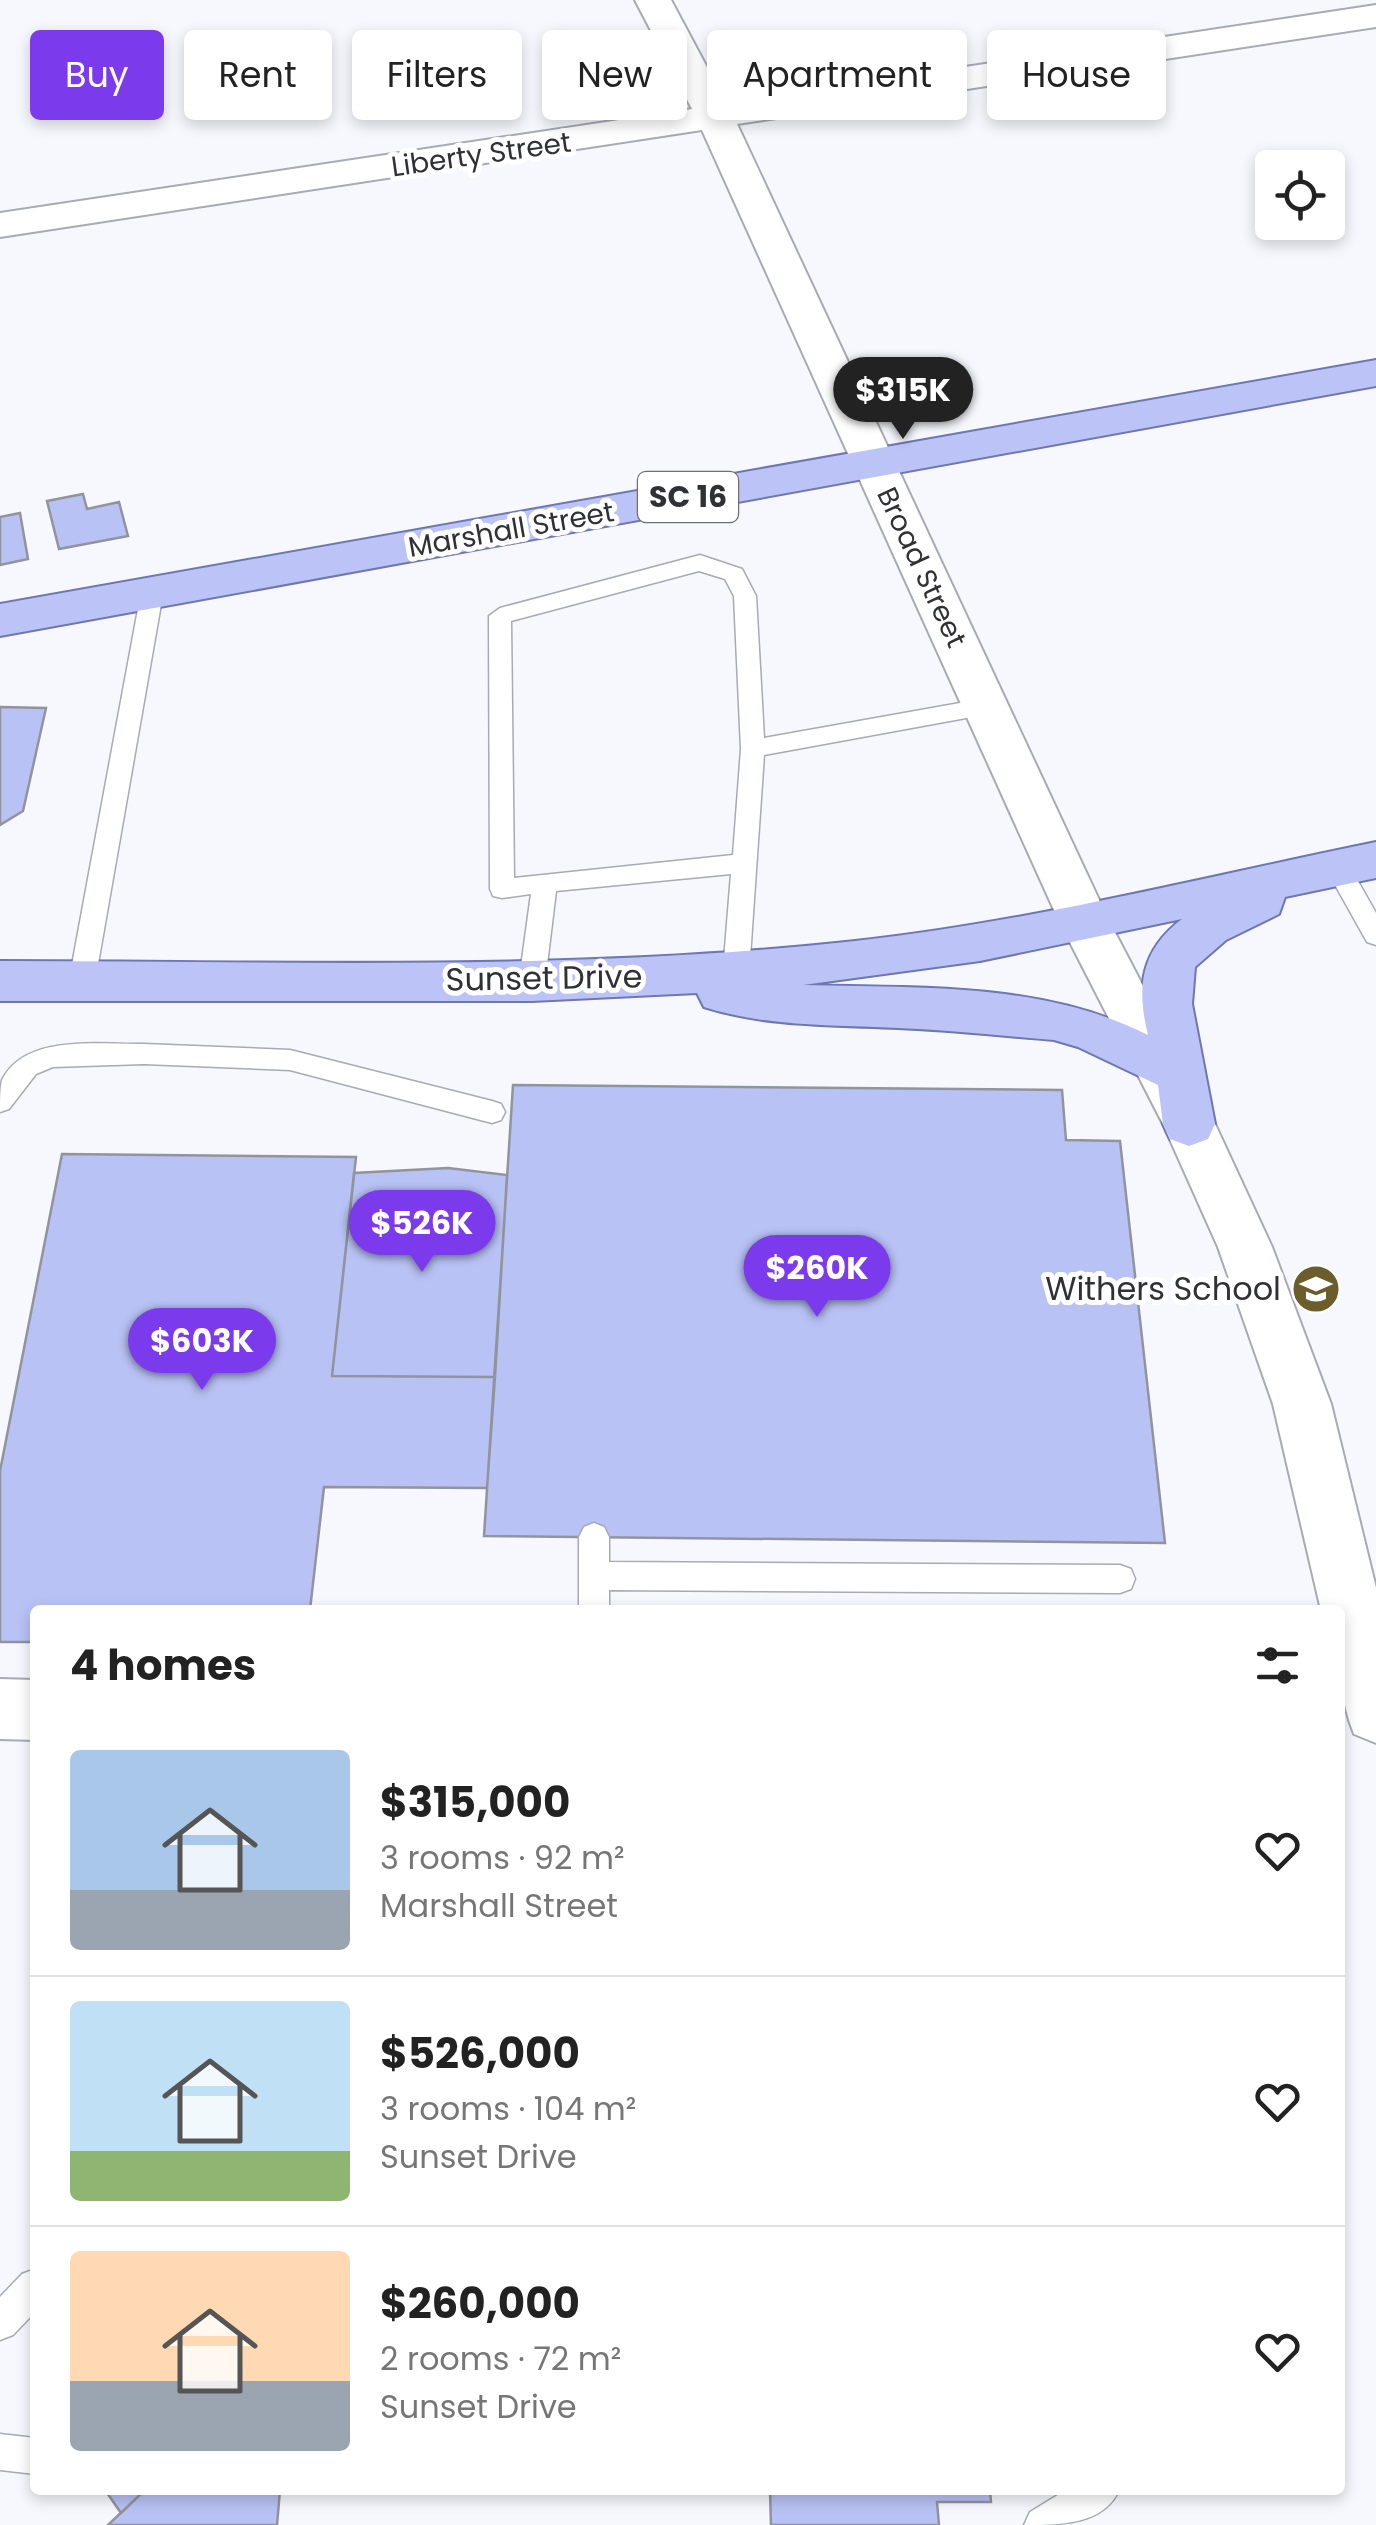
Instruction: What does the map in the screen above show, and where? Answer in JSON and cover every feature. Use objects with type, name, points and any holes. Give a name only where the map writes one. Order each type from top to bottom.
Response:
[{"type":"main road","name":"Marshall Street","points":[[0,620],[1376,373]]},
{"type":"main road","name":"Sunset Drive","points":[[0,981],[532,981],[736,972],[945,947],[1356,864]]},
{"type":"main road","points":[[1189,1124],[1166,993],[1168,972],[1178,951],[1200,932],[1241,910],[1356,864]]},
{"type":"main road","points":[[630,977],[798,1006],[902,1008],[1054,1020],[1092,1031],[1158,1064]]},
{"type":"street","name":"Broad Street","points":[[653,0],[707,102]]},
{"type":"street","name":"Liberty Street","points":[[967,80],[1376,16]]},
{"type":"street","name":"Liberty Street","points":[[0,225],[709,120]]},
{"type":"street","name":"Broad Street","points":[[716,120],[1083,919],[1189,1124],[1245,1247],[1302,1404],[1376,1713]]},
{"type":"street","points":[[0,1709],[30,1710]]},
{"type":"street","points":[[1345,1726],[1376,1726]]},
{"type":"lane","points":[[736,972],[745,863],[753,749],[745,596],[734,574],[700,562],[500,616],[502,889],[745,863]]},
{"type":"lane","points":[[82,981],[152,593]]},
{"type":"lane","points":[[753,749],[988,706]]},
{"type":"lane","points":[[1356,864],[1376,935]]},
{"type":"lane","points":[[532,981],[545,882]]},
{"type":"lane","points":[[0,1101],[27,1067],[50,1057],[144,1054],[290,1060],[492,1112]]},
{"type":"lane","points":[[594,1537],[594,1605]]},
{"type":"lane","points":[[594,1576],[1120,1578]]},
{"type":"lane","points":[[0,2322],[30,2292]]},
{"type":"lane","points":[[0,2452],[30,2455]]},
{"type":"lane","points":[[1043,2525],[1093,2495]]},
{"type":"building","points":[[83,494],[87,509],[119,502],[128,536],[59,549],[47,501]]},
{"type":"building","points":[[20,513],[28,559],[0,565],[0,517]]},
{"type":"building","points":[[0,707],[46,708],[23,811],[0,825]]},
{"type":"building","points":[[513,1085],[1062,1090],[1066,1140],[1120,1141],[1165,1543],[484,1536]]},
{"type":"building","points":[[62,1154],[356,1157],[332,1376],[495,1377],[487,1488],[324,1487],[311,1605],[30,1605],[30,1642],[0,1642],[0,1471]]},
{"type":"building","points":[[448,1168],[507,1175],[495,1377],[332,1376],[354,1173]]},
{"type":"building","points":[[108,2495],[140,2495],[121,2513]]},
{"type":"building","points":[[140,2495],[280,2495],[277,2525],[108,2525]]},
{"type":"building","points":[[770,2495],[990,2495],[991,2502],[937,2502],[939,2525],[771,2525]]},
{"type":"place","name":"Withers School","points":[[1316,1289]]}]
